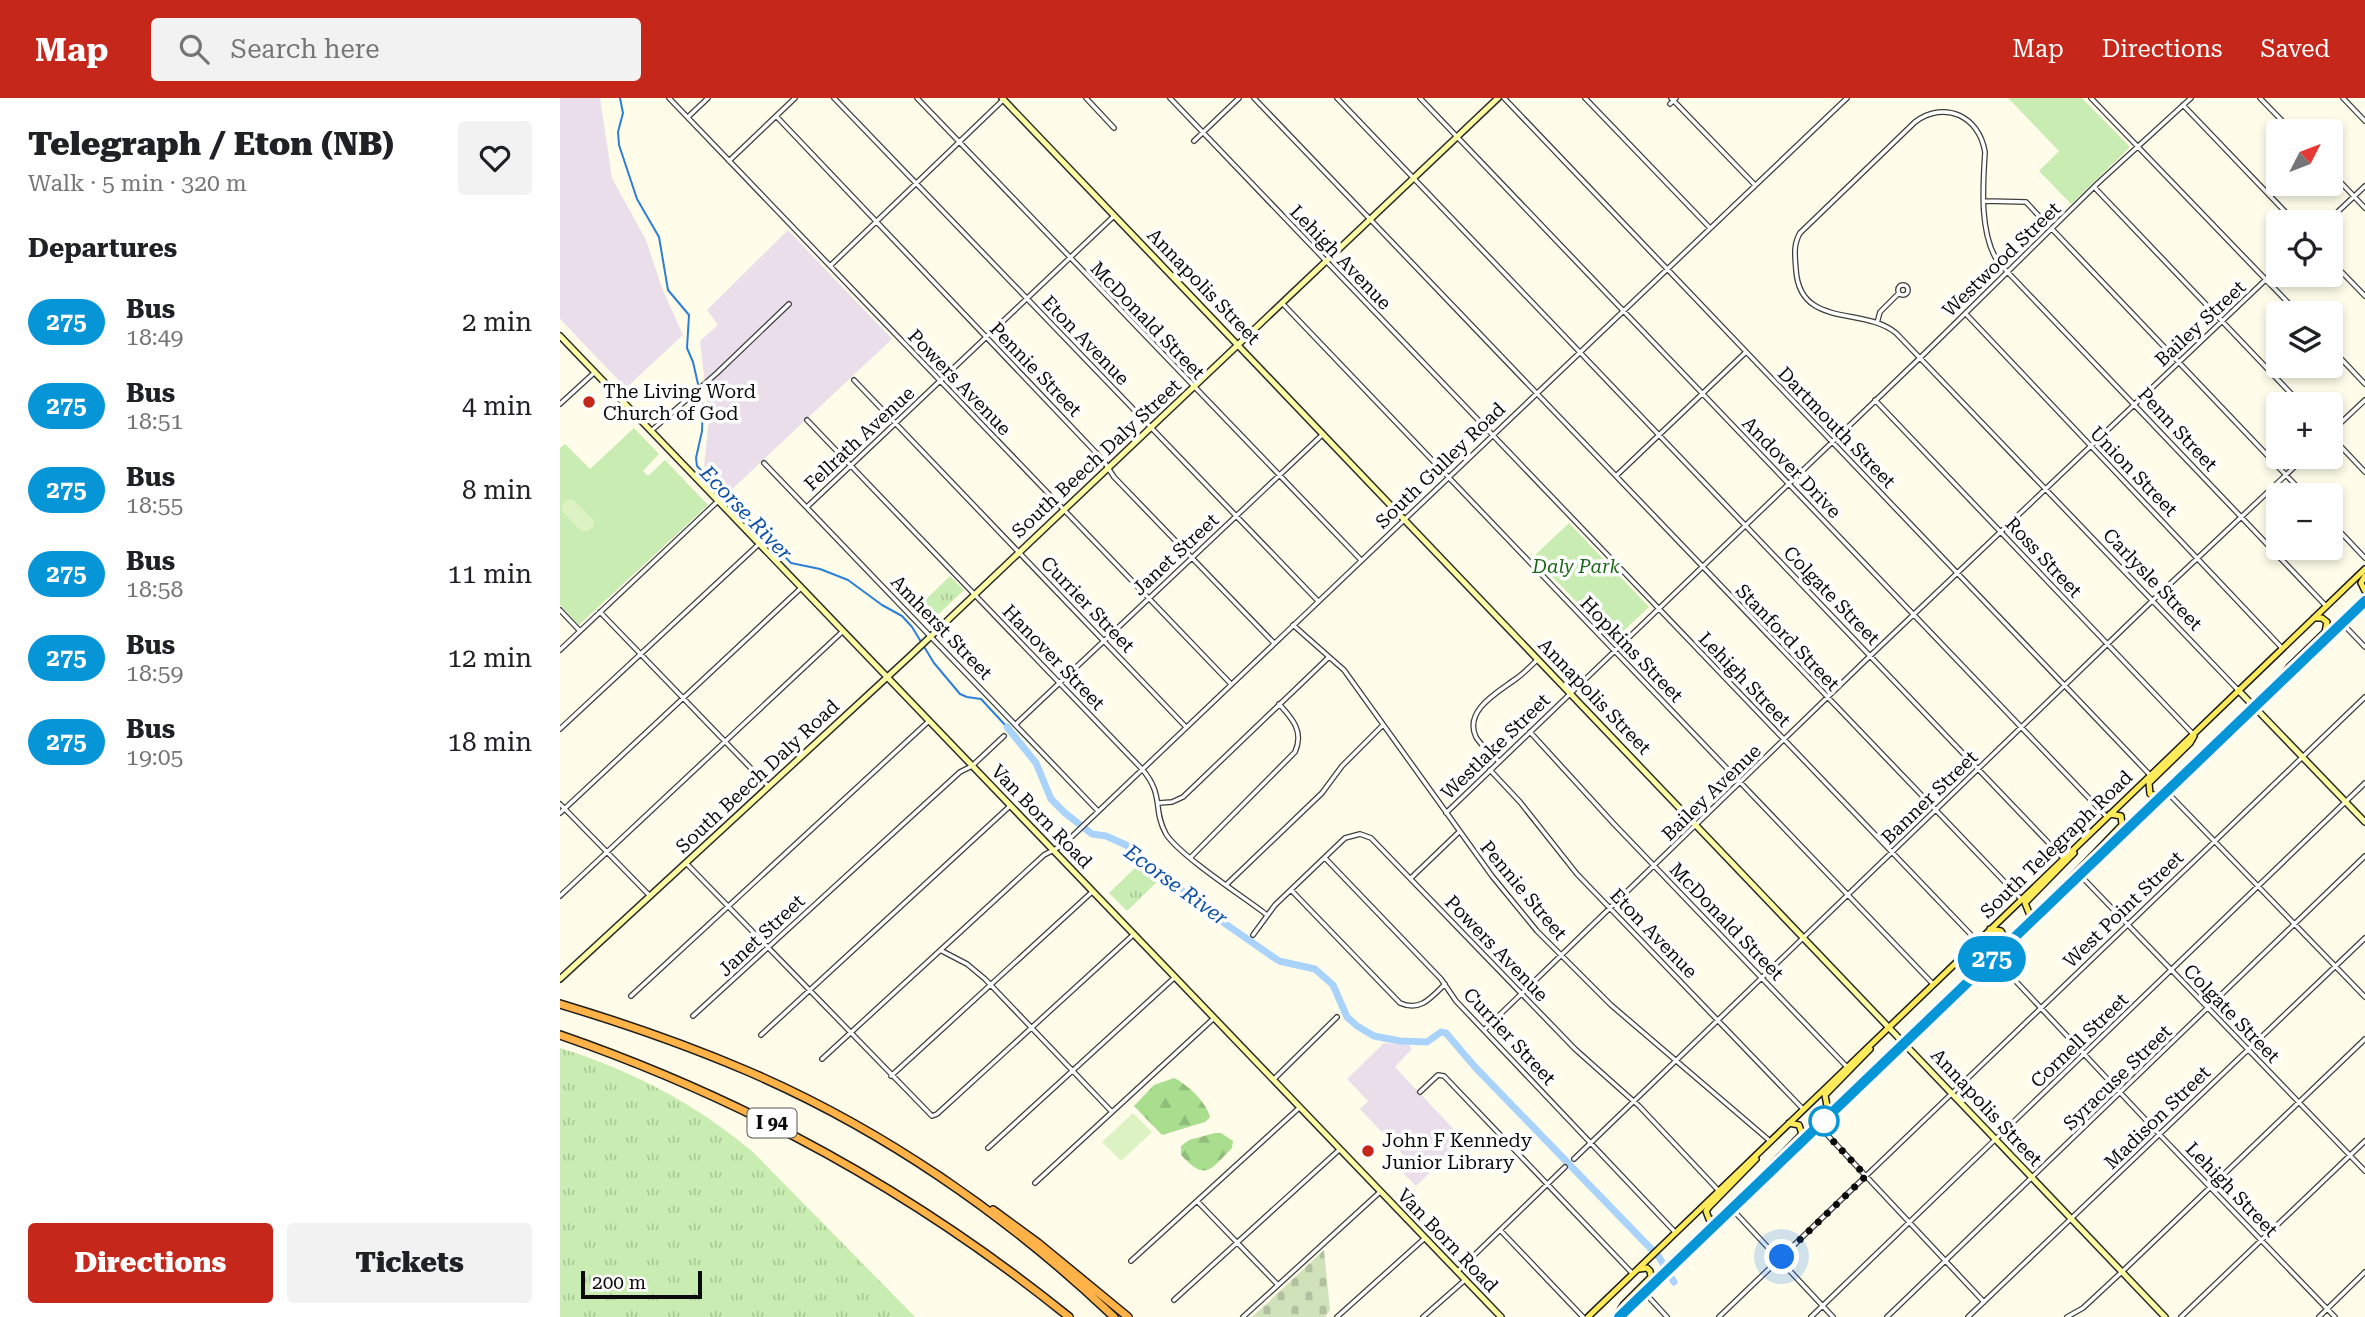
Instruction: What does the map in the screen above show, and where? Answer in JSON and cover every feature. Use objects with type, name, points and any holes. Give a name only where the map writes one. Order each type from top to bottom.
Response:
[{"type":"highway","name":"I 94","points":[[560,1004],[679,1043],[759,1077],[882,1140],[979,1205],[1056,1265],[1114,1317]]},
{"type":"highway","name":"I 94","points":[[560,1035],[656,1071],[779,1127],[906,1201],[1020,1278],[1069,1317]]},
{"type":"highway","points":[[979,1205],[995,1211],[1014,1224],[1128,1317]]},
{"type":"highway","points":[[1020,1278],[1062,1317]]},
{"type":"main road","name":"South Telegraph Road","points":[[1586,1317],[1633,1275],[2365,569]]},
{"type":"main road","points":[[2365,576],[2361,583],[2365,591]]},
{"type":"main road","name":"South Telegraph Road","points":[[1617,1317],[2365,601]]},
{"type":"main road","points":[[2275,687],[2290,666],[2325,632],[2327,622],[2322,618],[2314,618]]},
{"type":"main road","points":[[2160,797],[2150,794],[2149,783],[2190,743],[2198,728]]},
{"type":"main road","points":[[2064,889],[2084,862],[2122,825],[2116,814],[2108,815]]},
{"type":"main road","points":[[2038,915],[2029,914],[2025,903],[2067,861],[2082,841]]},
{"type":"main road","points":[[1946,1003],[1966,977],[2002,942],[2003,933],[1990,929]]},
{"type":"main road","points":[[1838,1107],[1831,1109],[1827,1106],[1825,1095],[1864,1057],[1878,1038]]},
{"type":"main road","points":[[1750,1192],[1756,1180],[1802,1134],[1799,1125],[1789,1123]]},
{"type":"main road","points":[[1720,1221],[1709,1219],[1706,1211],[1763,1148]]},
{"type":"main road","points":[[1617,1317],[1624,1304],[1650,1279],[1650,1271],[1647,1268],[1639,1269]]},
{"type":"street","name":"Powers Avenue","points":[[669,98],[1231,684]]},
{"type":"street","points":[[688,117],[708,98]]},
{"type":"street","points":[[729,161],[795,98]]},
{"type":"street","name":"Eton Avenue","points":[[834,98],[1318,601]]},
{"type":"street","name":"McDonald Street","points":[[917,98],[1361,560]]},
{"type":"street","points":[[1086,98],[1114,128]]},
{"type":"street","name":"Lehigh Avenue","points":[[1170,98],[1493,435]]},
{"type":"street","points":[[1194,141],[1239,98]]},
{"type":"street","name":"Stanford Street","points":[[1254,98],[2021,899]]},
{"type":"street","name":"Colgate Street","points":[[1337,98],[2063,859]]},
{"type":"street","name":"Andover Drive","points":[[1420,98],[2108,815]]},
{"type":"street","points":[[1238,345],[1501,98]]},
{"type":"street","name":"Dartmouth Street","points":[[1501,98],[2150,775]]},
{"type":"street","points":[[1585,98],[1710,228]]},
{"type":"street","name":"South Gulley Road","points":[[822,1059],[1044,855],[1063,845],[1847,98]]},
{"type":"street","points":[[2091,98],[2266,280]]},
{"type":"street","name":"Westwood Street","points":[[1788,483],[2094,187],[2191,98]]},
{"type":"street","points":[[2260,98],[2280,119]]},
{"type":"street","points":[[2343,98],[2365,121]]},
{"type":"street","points":[[830,267],[1004,99]]},
{"type":"street","name":"Annapolis Street","points":[[1004,99],[2165,1317]]},
{"type":"street","points":[[1672,100],[1755,185]]},
{"type":"street","points":[[2183,105],[2284,210]]},
{"type":"street","name":"Penn Street","points":[[1877,323],[1824,311],[1805,297],[1796,277],[1796,241],[1802,229],[1915,122],[1937,112],[1952,112],[1962,116],[1980,133],[1985,152],[1985,231],[1989,246],[1998,262],[2326,606]]},
{"type":"street","name":"Pennie Street","points":[[776,116],[1274,643]]},
{"type":"street","points":[[2343,185],[2365,208]]},
{"type":"street","points":[[2339,210],[2365,186]]},
{"type":"street","points":[[2094,187],[2290,392]]},
{"type":"street","points":[[1985,201],[2026,202],[2038,215]]},
{"type":"street","name":"Fellrath Avenue","points":[[807,507],[1114,216]]},
{"type":"street","points":[[2052,229],[2294,483]]},
{"type":"street","points":[[2343,273],[2365,296]]},
{"type":"street","name":"Bailey Street","points":[[1957,572],[2266,280]]},
{"type":"street","points":[[2273,287],[2286,301]]},
{"type":"street","points":[[1877,323],[1880,312],[1899,293]]},
{"type":"street","name":"Hopkins Street","points":[[1282,303],[1933,984]]},
{"type":"street","points":[[651,431],[789,304]]},
{"type":"street","name":"Union Street","points":[[1965,314],[2283,648]]},
{"type":"street","name":"Carlysle Street","points":[[1877,323],[1896,333],[2365,822]]},
{"type":"street","name":"Van Born Road","points":[[560,336],[1501,1317]]},
{"type":"street","name":"South Beech Daly Street","points":[[975,594],[1238,345]]},
{"type":"street","points":[[1616,476],[1746,352]]},
{"type":"street","points":[[2343,361],[2365,384]]},
{"type":"street","points":[[560,404],[595,372]]},
{"type":"street","name":"Currier Street","points":[[853,380],[1186,727]]},
{"type":"street","name":"Ross Street","points":[[1875,400],[2193,734]]},
{"type":"street","points":[[2343,422],[2365,400]]},
{"type":"street","name":"Hanover Street","points":[[807,420],[1142,769],[1154,786],[1160,818],[1166,833],[1175,844],[1267,915]]},
{"type":"street","name":"Janet Street","points":[[1016,724],[1323,434]]},
{"type":"street","name":"Lehigh Street","points":[[1493,435],[1977,942]]},
{"type":"street","points":[[2343,447],[2365,472]]},
{"type":"street","name":"Amherst Street","points":[[764,463],[1098,811]]},
{"type":"street","name":"Banner Street","points":[[1574,1159],[2292,469]]},
{"type":"street","name":"Westlake Street","points":[[1446,813],[1788,483]]},
{"type":"street","points":[[560,650],[718,501]]},
{"type":"street","points":[[2343,535],[2365,558]]},
{"type":"street","points":[[560,729],[759,544]]},
{"type":"street","name":"Bailey Avenue","points":[[1484,1030],[1957,572]]},
{"type":"street","points":[[560,813],[801,588]]},
{"type":"street","name":"South Beech Daly Road","points":[[560,979],[975,594]]},
{"type":"street","points":[[560,610],[580,631]]},
{"type":"street","points":[[600,612],[769,786]]},
{"type":"street","points":[[2342,623],[2365,647]]},
{"type":"street","name":"Pennie Street","points":[[1293,625],[1344,670],[1459,832],[1521,913],[1611,1005],[1770,1141]]},
{"type":"street","points":[[560,896],[843,631]]},
{"type":"street","points":[[1159,803],[1172,802],[1183,797],[1329,657]]},
{"type":"street","points":[[1499,762],[1477,737],[1474,727],[1476,716],[1494,694],[1518,678],[1538,659]]},
{"type":"street","name":"West Point Street","points":[[1719,1317],[2365,697]]},
{"type":"street","points":[[1191,857],[1292,757],[1299,741],[1295,722],[1279,705]]},
{"type":"street","points":[[631,996],[929,721]]},
{"type":"street","points":[[1227,884],[1322,793],[1342,766],[1383,725]]},
{"type":"street","name":"McDonald Street","points":[[1530,732],[1847,1067]]},
{"type":"street","name":"Janet Street","points":[[693,1016],[954,777],[972,766],[1004,736]]},
{"type":"street","name":"Eton Avenue","points":[[1490,770],[1520,802],[1569,864],[1803,1109]]},
{"type":"street","name":"Cornell Street","points":[[1811,1317],[2365,783]]},
{"type":"street","points":[[2166,791],[2365,997]]},
{"type":"street","points":[[560,804],[650,896]]},
{"type":"street","points":[[761,1035],[1010,806]]},
{"type":"street","name":"Westlake Street","points":[[1410,878],[1459,832]]},
{"type":"street","name":"Powers Avenue","points":[[1253,935],[1267,915],[1345,838],[1355,834],[1363,835],[1376,842],[1576,1049],[1634,1101],[1719,1191]]},
{"type":"street","name":"Syracuse Street","points":[[1887,1317],[2365,856]]},
{"type":"street","name":"Currier Street","points":[[1325,858],[1676,1233]]},
{"type":"street","points":[[686,863],[932,1116],[1133,935]]},
{"type":"street","name":"Colgate Street","points":[[2079,875],[2365,1171]]},
{"type":"street","points":[[891,1076],[1092,891]]},
{"type":"street","points":[[1291,891],[1400,1003],[1410,1007],[1422,1005],[1445,984]]},
{"type":"street","name":"Madison Street","points":[[1968,1317],[2365,937]]},
{"type":"street","points":[[941,950],[967,964],[991,985],[1112,1112]]},
{"type":"street","name":"Lehigh Street","points":[[1993,958],[2335,1317]]},
{"type":"street","points":[[988,1148],[1174,978]]},
{"type":"street","points":[[1272,1080],[1338,1017]]},
{"type":"street","points":[[1035,1183],[1213,1019]]},
{"type":"street","points":[[2067,1317],[2083,1308],[2365,1039]]},
{"type":"street","points":[[1420,1092],[1440,1074],[1633,1275]]},
{"type":"street","points":[[1131,1261],[1299,1108]]},
{"type":"street","points":[[1819,1126],[1984,1302]]},
{"type":"street","points":[[2181,1317],[2365,1141]]},
{"type":"street","points":[[1174,1300],[1339,1150]]},
{"type":"street","points":[[1458,1271],[1565,1167]]},
{"type":"street","points":[[1243,1317],[1380,1192]]},
{"type":"street","points":[[1197,1201],[1278,1284]]},
{"type":"street","points":[[1732,1209],[1833,1317]]},
{"type":"street","points":[[1500,1230],[1586,1317]]},
{"type":"street","points":[[1337,1317],[1425,1238]]},
{"type":"street","points":[[2319,1317],[2365,1272]]},
{"type":"street","points":[[1423,1317],[1465,1280]]},
{"type":"street","points":[[1645,1293],[1667,1317]]},
{"type":"shaded area","points":[[560,98],[600,98],[612,178],[646,240],[662,288],[683,335],[626,388],[560,319]]},
{"type":"shaded area","points":[[788,230],[892,339],[728,493],[704,466],[709,419],[700,341],[718,325],[707,310]]},
{"type":"shaded area","points":[[1384,1043],[1409,1045],[1412,1049],[1395,1067],[1464,1140],[1416,1186],[1402,1172],[1407,1167],[1401,1160],[1404,1156],[1360,1109],[1368,1101],[1347,1079]]},
{"type":"green space","points":[[2008,98],[2082,98],[2130,147],[2071,204],[2039,171],[2059,151]]},
{"type":"green space","points":[[634,428],[659,454],[643,471],[648,476],[665,460],[708,505],[579,625],[560,605],[560,448],[565,444],[590,469]]},
{"type":"green space","points":[[568,499],[574,500],[594,521],[593,527],[588,531],[581,531],[562,511],[562,505]]},
{"type":"green space","name":"Daly Park","points":[[1569,523],[1649,607],[1614,640],[1533,557]]},
{"type":"green space","points":[[950,576],[964,590],[928,624],[915,610]]},
{"type":"green space","points":[[1137,866],[1159,880],[1127,911],[1109,893]]},
{"type":"green space","points":[[560,1048],[612,1067],[662,1090],[731,1135],[753,1152],[915,1317],[560,1317]]},
{"type":"green space","points":[[1174,1078],[1196,1094],[1210,1117],[1205,1122],[1162,1135],[1134,1106],[1154,1085]]},
{"type":"green space","points":[[1133,1113],[1152,1132],[1121,1161],[1102,1142]]},
{"type":"green space","points":[[1221,1133],[1233,1141],[1232,1148],[1213,1167],[1208,1170],[1196,1168],[1181,1155],[1181,1146],[1189,1140]]},
{"type":"green space","points":[[1324,1250],[1330,1310],[1325,1317],[1252,1317]]},
{"type":"waterway","name":"Ecorse River","points":[[620,98],[623,113],[618,132],[619,145],[637,199],[659,237],[668,290],[689,315],[687,348],[703,406],[697,466],[791,563],[820,569],[848,580],[902,616],[934,663],[960,694],[981,699],[1007,727]]},
{"type":"waterway","name":"Ecorse River","points":[[1007,727],[1036,763],[1051,799],[1065,813],[1092,834],[1106,836],[1126,845],[1207,911],[1279,961],[1315,969],[1333,985],[1347,1017],[1357,1026],[1374,1036],[1400,1041],[1427,1042],[1441,1032],[1446,1033],[1475,1067],[1659,1257],[1674,1282]]},
{"type":"bus line","name":"275","points":[[1619,1317],[2365,601]]},
{"type":"place","name":"The Living Word Church of God","points":[[589,402]]},
{"type":"place","name":"John F Kennedy Junior Library","points":[[1368,1151]]},
{"type":"route","points":[[1782,1257],[1866,1176],[1819,1126],[1824,1121]]}]
